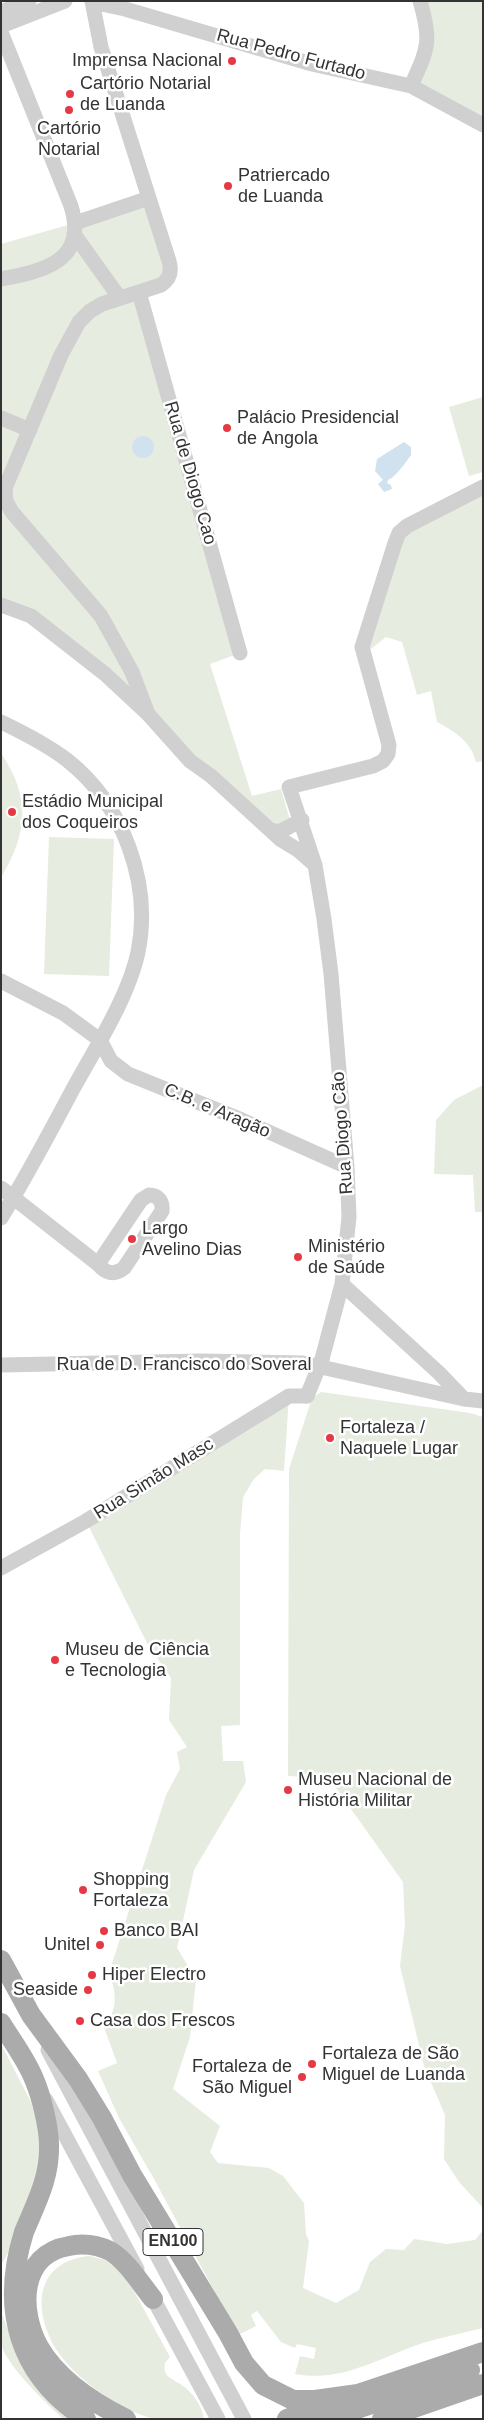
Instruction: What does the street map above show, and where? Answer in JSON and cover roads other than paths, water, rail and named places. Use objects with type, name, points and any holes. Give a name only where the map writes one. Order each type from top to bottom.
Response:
[{"type":"main road","name":"EN100","points":[[1,1960],[30,2015],[78,2078],[111,2133],[132,2175],[252,2375],[274,2392],[293,2400],[315,2400],[358,2394],[483,2352]]},
{"type":"main road","points":[[1,2023],[34,2079],[48,2132],[47,2175],[12,2268],[10,2288],[12,2318],[19,2344],[40,2381],[86,2419]]},
{"type":"main road","points":[[126,2419],[108,2410],[75,2388],[51,2365],[31,2330],[27,2313],[26,2290],[36,2266],[44,2256],[64,2246],[83,2244],[102,2248],[120,2258],[153,2299]]},
{"type":"main road","points":[[328,2419],[483,2367]]},
{"type":"main road","points":[[382,2419],[483,2384]]},
{"type":"main road","points":[[287,2419],[358,2394]]},
{"type":"street","points":[[1,12],[30,1]]},
{"type":"street","points":[[1,26],[64,1]]},
{"type":"street","points":[[411,86],[426,53],[428,29],[420,1]]},
{"type":"street","points":[[92,2],[101,46],[169,261],[170,272],[168,278],[161,285],[119,297],[90,311],[79,322],[68,338],[5,488],[6,500],[19,521],[101,616],[127,663],[148,714]]},
{"type":"street","name":"Rua Pedro Furtado","points":[[92,2],[125,9],[312,64],[411,86],[483,125]]},
{"type":"street","points":[[1,32],[71,206],[75,228],[119,297]]},
{"type":"street","points":[[75,228],[149,198]]},
{"type":"street","points":[[1,279],[38,272],[64,257],[71,246],[75,228]]},
{"type":"street","name":"Rua de Diogo Cao","points":[[139,292],[240,653]]},
{"type":"street","points":[[1,418],[30,430]]},
{"type":"street","points":[[315,866],[302,820],[289,787],[373,766],[383,761],[388,754],[387,735],[362,647],[399,532],[407,526],[483,487]]},
{"type":"street","points":[[1,605],[31,616],[105,674],[148,714],[190,761],[211,776],[271,830],[315,866]]},
{"type":"street","points":[[1,722],[41,741],[68,761],[116,817],[134,862],[141,902],[138,952],[130,977],[100,1040],[1,1218]]},
{"type":"street","points":[[271,830],[279,832],[302,820]]},
{"type":"street","name":"Rua Diogo Cão","points":[[307,1396],[322,1359],[342,1284],[349,1217],[347,1167],[331,974],[315,866]]},
{"type":"street","points":[[1,980],[63,1013],[100,1040]]},
{"type":"street","name":"C.B. e Aragão","points":[[100,1040],[111,1061],[128,1074],[242,1120],[347,1167]]},
{"type":"street","points":[[1,1188],[14,1197],[98,1264],[110,1273],[120,1272],[124,1268],[162,1210],[160,1200],[153,1195],[141,1200],[98,1264]]},
{"type":"street","points":[[342,1284],[439,1373],[464,1399]]},
{"type":"street","name":"Rua de D. Francisco do Soveral","points":[[1,1365],[201,1362],[303,1363],[464,1399],[483,1401]]},
{"type":"street","name":"Rua Simão Masc","points":[[1,1568],[24,1557],[86,1521],[289,1396],[307,1396]]},
{"type":"street","points":[[1,1561],[24,1557]]},
{"type":"street","points":[[30,2015],[244,2419]]},
{"type":"street","points":[[34,2079],[218,2419]]},
{"type":"water","points":[[143,436],[151,439],[154,447],[151,455],[143,458],[135,455],[132,447],[135,439]]},
{"type":"water","points":[[404,442],[411,447],[411,455],[397,473],[388,480],[387,483],[391,485],[392,489],[384,492],[378,484],[383,480],[375,471],[377,459]]},
{"type":"place","name":"Imprensa Nacional","points":[[232,61]]},
{"type":"place","name":"Cartório Notarial de Luanda","points":[[70,94]]},
{"type":"place","name":"Cartório Notarial","points":[[69,110]]},
{"type":"place","name":"Patriercado de Luanda","points":[[228,186]]},
{"type":"place","name":"Palácio Presidencial de Angola","points":[[227,428]]},
{"type":"place","name":"Estádio Municipal dos Coqueiros","points":[[12,812]]},
{"type":"place","name":"Largo Avelino Dias","points":[[132,1239]]},
{"type":"place","name":"Ministério de Saúde","points":[[298,1257]]},
{"type":"place","name":"Fortaleza / Naquele Lugar","points":[[330,1438]]},
{"type":"place","name":"Museu de Ciência e Tecnologia","points":[[55,1660]]},
{"type":"place","name":"Museu Nacional de História Militar","points":[[288,1790]]},
{"type":"place","name":"Shopping Fortaleza","points":[[83,1890]]},
{"type":"place","name":"Banco BAI","points":[[104,1931]]},
{"type":"place","name":"Unitel","points":[[100,1945]]},
{"type":"place","name":"Hiper Electro","points":[[92,1975]]},
{"type":"place","name":"Seaside","points":[[88,1990]]},
{"type":"place","name":"Casa dos Frescos","points":[[80,2021]]},
{"type":"place","name":"Fortaleza de São Miguel de Luanda","points":[[312,2064]]},
{"type":"place","name":"Fortaleza de São Miguel","points":[[302,2077]]}]
